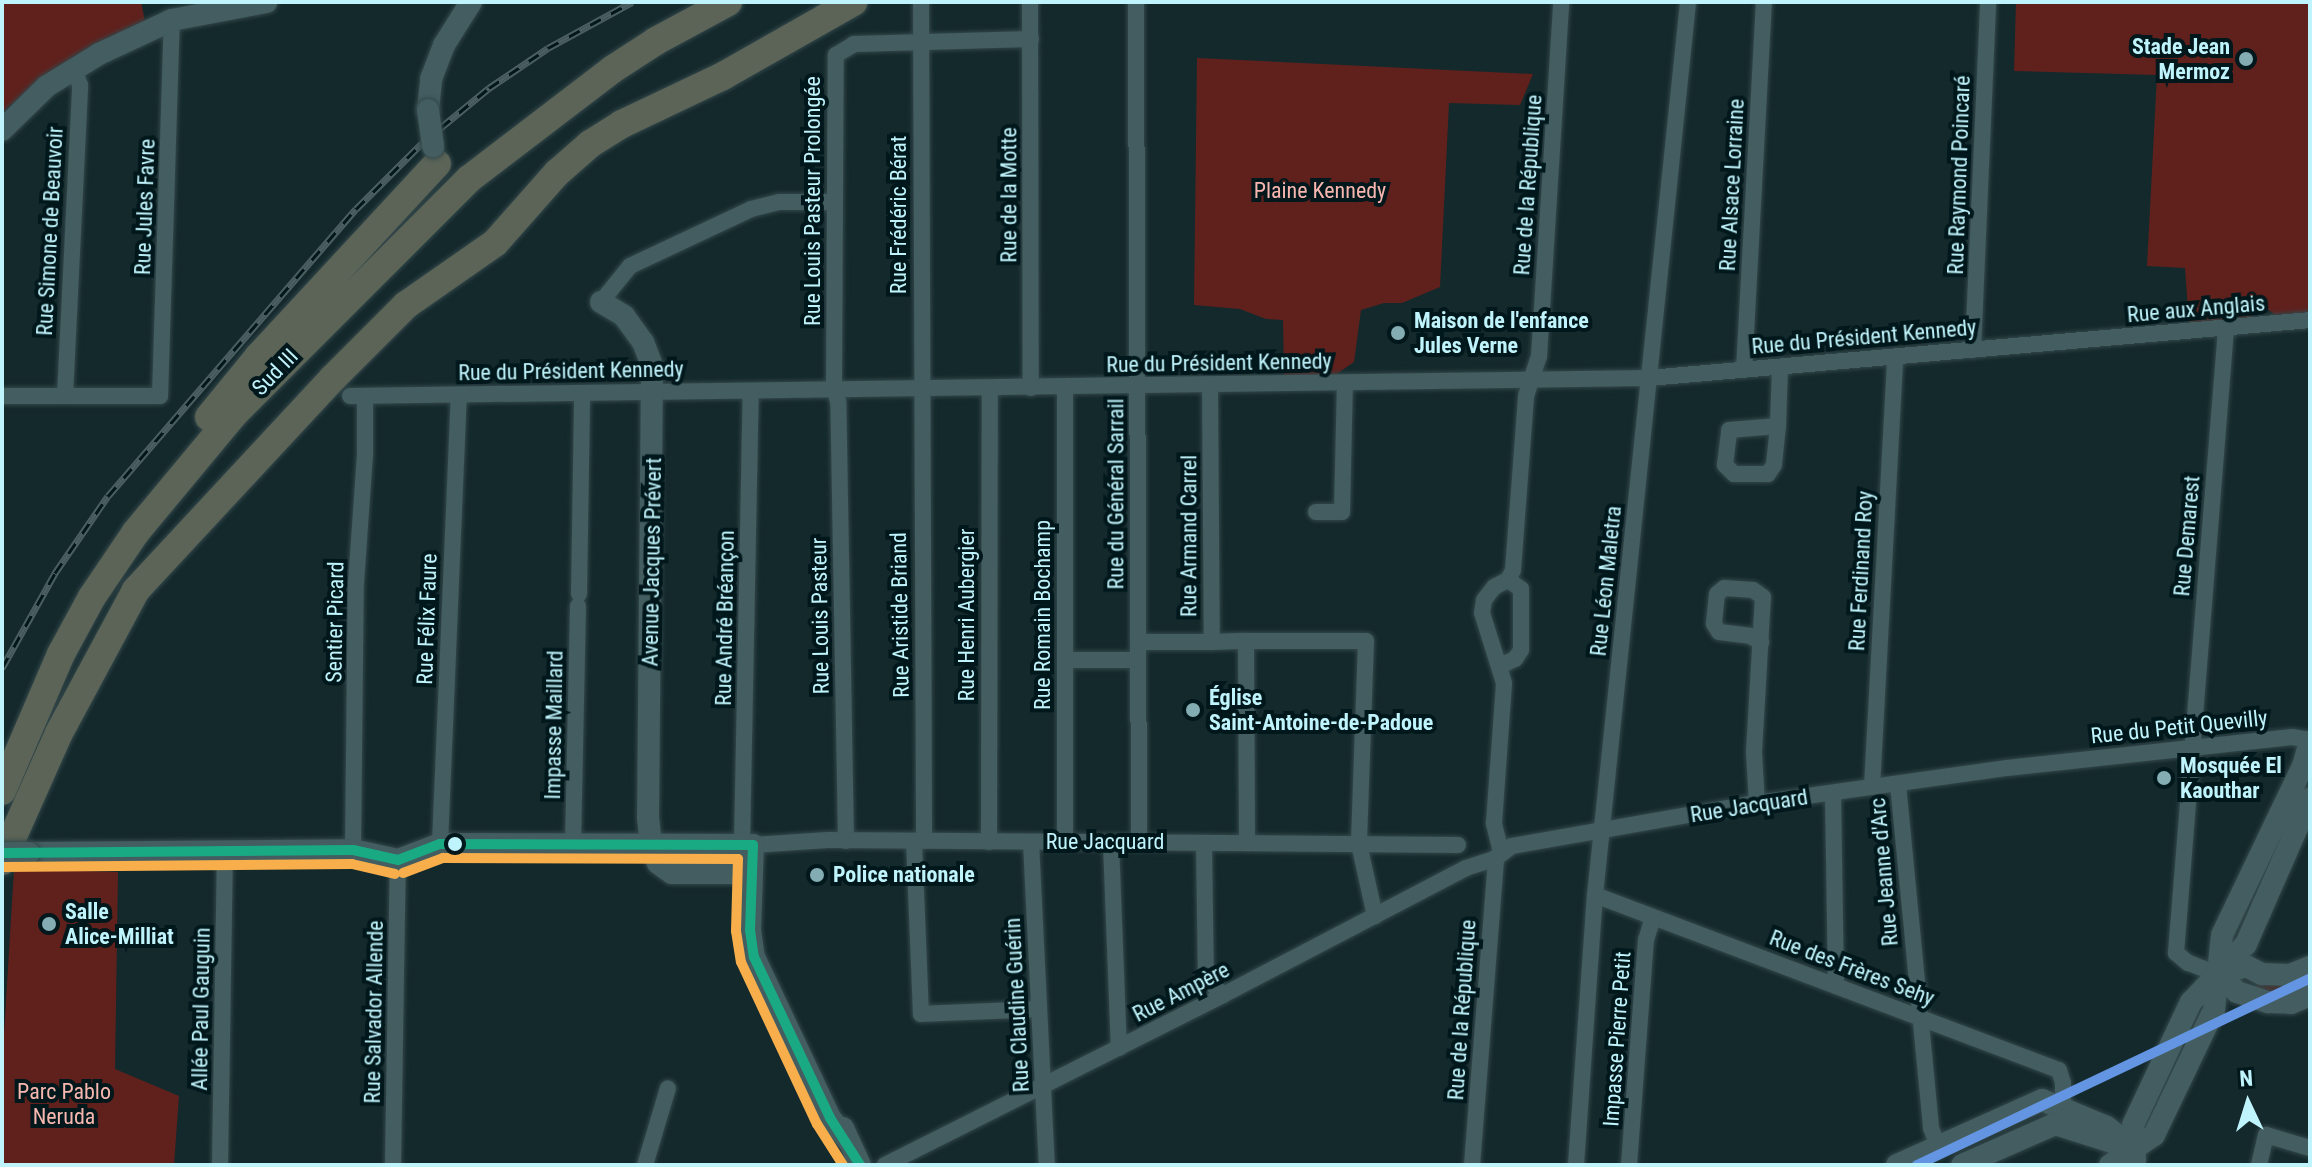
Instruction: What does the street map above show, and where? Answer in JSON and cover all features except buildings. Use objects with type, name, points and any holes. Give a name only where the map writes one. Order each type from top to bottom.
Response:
[{"type":"highway","name":"Sud III","points":[[2,791],[61,654],[92,597],[136,532],[234,414],[469,179],[613,69],[656,41],[728,2]]},
{"type":"highway","points":[[15,857],[76,699],[136,590],[253,460],[406,305],[495,243],[557,173],[582,151],[622,124],[723,76],[853,2]]},
{"type":"highway","points":[[136,532],[161,482],[223,398],[435,156]]},
{"type":"street","points":[[2,130],[47,86],[74,69],[172,20],[266,2]]},
{"type":"street","name":"Rue de la Motte","points":[[1030,2],[1031,388]]},
{"type":"street","name":"Rue du Général Sarrail","points":[[1136,2],[1139,843]]},
{"type":"street","name":"Rue de la République","points":[[1472,1165],[1498,855],[1494,823],[1504,683],[1482,613],[1484,600],[1494,587],[1508,580],[1513,570],[1526,396],[1539,356],[1552,67],[1551,2]]},
{"type":"street","name":"Rue de la République","points":[[1552,67],[1561,2]]},
{"type":"street","name":"Rue Léon Maletra","points":[[1576,1165],[1595,895],[1688,2]]},
{"type":"street","name":"Rue Alsace Lorraine","points":[[1744,370],[1764,2]]},
{"type":"street","name":"Rue Raymond Poincaré","points":[[1973,350],[1988,2]]},
{"type":"street","points":[[435,156],[428,110],[435,66],[466,4]]},
{"type":"street","name":"Rue Frédéric Bérat","points":[[920,389],[921,4]]},
{"type":"street","name":"Rue Jules Favre","points":[[65,396],[160,396],[172,20]]},
{"type":"street","points":[[922,41],[1031,39]]},
{"type":"street","name":"Rue Louis Pasteur Prolongée","points":[[834,390],[836,55],[854,44],[922,41]]},
{"type":"street","name":"Rue Simone de Beauvoir","points":[[65,396],[80,85],[74,69]]},
{"type":"street","points":[[601,302],[630,266],[655,251],[751,209],[779,202],[834,202]]},
{"type":"street","name":"Avenue Jacques Prévert","points":[[601,302],[624,316],[643,342],[652,366],[648,817],[651,844]]},
{"type":"street","name":"Rue aux Anglais","points":[[2086,340],[2310,320]]},
{"type":"street","name":"Rue Demarest","points":[[2220,975],[2188,963],[2176,953],[2226,329]]},
{"type":"street","name":"Rue du Président Kennedy","points":[[357,396],[1345,384],[1531,376],[1649,378],[2086,340]]},
{"type":"street","name":"Rue Ferdinand Roy","points":[[1872,787],[1895,357]]},
{"type":"street","points":[[1778,426],[1780,367]]},
{"type":"street","points":[[1316,512],[1342,512],[1345,384]]},
{"type":"street","name":"Rue Armand Carrel","points":[[1210,385],[1212,642],[1366,641],[1359,844]]},
{"type":"street","name":"Rue Romain Bochamp","points":[[1065,387],[1065,842]]},
{"type":"street","name":"Rue Henri Aubergier","points":[[989,842],[990,388]]},
{"type":"street","name":"Rue Aristide Briand","points":[[920,389],[921,1014],[1039,1009]]},
{"type":"street","name":"Rue Louis Pasteur","points":[[834,390],[838,402],[846,841]]},
{"type":"street","name":"Rue André Bréançon","points":[[748,845],[751,391]]},
{"type":"street","name":"Impasse Maillard","points":[[573,844],[582,393]]},
{"type":"street","name":"Rue Félix Faure","points":[[440,844],[459,395]]},
{"type":"street","points":[[2,396],[65,396]]},
{"type":"street","name":"Sentier Picard","points":[[353,850],[356,583],[365,455],[357,396]]},
{"type":"street","points":[[1500,666],[1515,659],[1521,650],[1521,589],[1508,580]]},
{"type":"street","points":[[1246,641],[1247,843]]},
{"type":"street","points":[[1138,642],[1212,642]]},
{"type":"street","points":[[1757,803],[1754,752],[1761,642]]},
{"type":"street","points":[[1065,660],[1138,660]]},
{"type":"street","name":"Rue du Petit Quevilly","points":[[2007,768],[2300,736],[2310,741]]},
{"type":"street","points":[[2110,1165],[2134,1157],[2154,1135],[2214,1010],[2222,935],[2303,766],[2310,741]]},
{"type":"street","name":"Rue Jacquard","points":[[1498,855],[1512,846],[1757,803],[2007,768]]},
{"type":"street","name":"Rue Jeanne d'Arc","points":[[1898,784],[1931,1128],[1938,1146]]},
{"type":"street","points":[[1833,794],[1836,986]]},
{"type":"street","points":[[2220,975],[2246,944],[2310,798]]},
{"type":"street","name":"Rue Jacquard","points":[[748,845],[846,841],[1458,845]]},
{"type":"street","name":"Rue Claudine Guérin","points":[[1031,842],[1047,1165]]},
{"type":"street","points":[[1111,843],[1119,1048]]},
{"type":"street","points":[[1204,843],[1206,978],[1223,995]]},
{"type":"street","points":[[2,853],[15,857],[353,850],[398,860],[440,844],[748,845],[752,873],[751,945],[779,1007],[829,1092],[860,1165]]},
{"type":"street","points":[[651,844],[658,863],[672,873],[752,873]]},
{"type":"street","points":[[1359,844],[1375,916]]},
{"type":"street","name":"Allée Paul Gauguin","points":[[220,1165],[225,854]]},
{"type":"street","name":"Rue Ampère","points":[[885,1165],[1223,995],[1466,868],[1498,855]]},
{"type":"street","name":"Rue Salvador Allende","points":[[393,1165],[398,860]]},
{"type":"street","name":"Rue des Frères Sehy","points":[[1595,895],[2059,1070],[2063,1083],[2061,1116]]},
{"type":"street","name":"Impasse Pierre Petit","points":[[1629,1165],[1646,940],[1653,917]]},
{"type":"street","points":[[2220,975],[2246,966],[2262,974],[2290,975],[2310,967]]},
{"type":"street","points":[[2220,975],[2237,992],[2268,1002],[2291,1003],[2310,995]]},
{"type":"street","points":[[645,1165],[668,1088]]},
{"type":"street","points":[[1897,1165],[2037,1101],[2061,1116],[2107,1127],[2134,1157]]},
{"type":"street","points":[[1962,1165],[2061,1116]]},
{"type":"street","points":[[2259,1165],[2266,1135],[2310,1148]]},
{"type":"green space","points":[[2,2],[141,2],[145,21],[38,80],[2,113]]},
{"type":"green space","points":[[2016,2],[2310,2],[2310,313],[2276,316],[2269,310],[2255,312],[2251,319],[2189,323],[2185,268],[2147,266],[2157,75],[2014,71]]},
{"type":"green space","name":"Plaine Kennedy","points":[[1197,58],[1533,74],[1520,105],[1449,103],[1440,287],[1402,303],[1384,303],[1361,310],[1354,362],[1335,375],[1284,375],[1283,320],[1266,319],[1240,309],[1194,305]]},
{"type":"green space","name":"Parc Pablo Neruda","points":[[14,869],[118,872],[115,1069],[179,1096],[174,1165],[2,1165],[2,1067]]},
{"type":"green space","points":[[2310,973],[2310,986],[2288,995],[2254,989],[2258,981]]},
{"type":"railway","points":[[2,668],[55,573],[108,496],[356,209],[422,143],[489,88],[548,48],[632,2]]},
{"type":"transit line","points":[[398,860],[440,844],[753,845],[750,930],[754,957],[830,1118],[860,1165]]},
{"type":"transit line","points":[[2,853],[353,850],[398,860]]},
{"type":"transit line","points":[[403,873],[443,858],[738,859],[736,931],[741,962],[817,1124],[843,1165]]},
{"type":"transit line","points":[[2,867],[352,864],[395,874]]},
{"type":"transit line","points":[[1917,1165],[2310,978]]},
{"type":"place","name":"Stade Jean Mermoz","points":[[2246,59]]},
{"type":"place","name":"Maison de l'enfance Jules Verne","points":[[1398,333]]},
{"type":"place","name":"Église Saint-Antoine-de-Padoue","points":[[1193,710]]},
{"type":"place","name":"Mosquée El Kaouthar","points":[[2164,778]]},
{"type":"place","name":"Police nationale","points":[[817,875]]},
{"type":"place","name":"Salle Alice-Milliat","points":[[49,924]]}]
